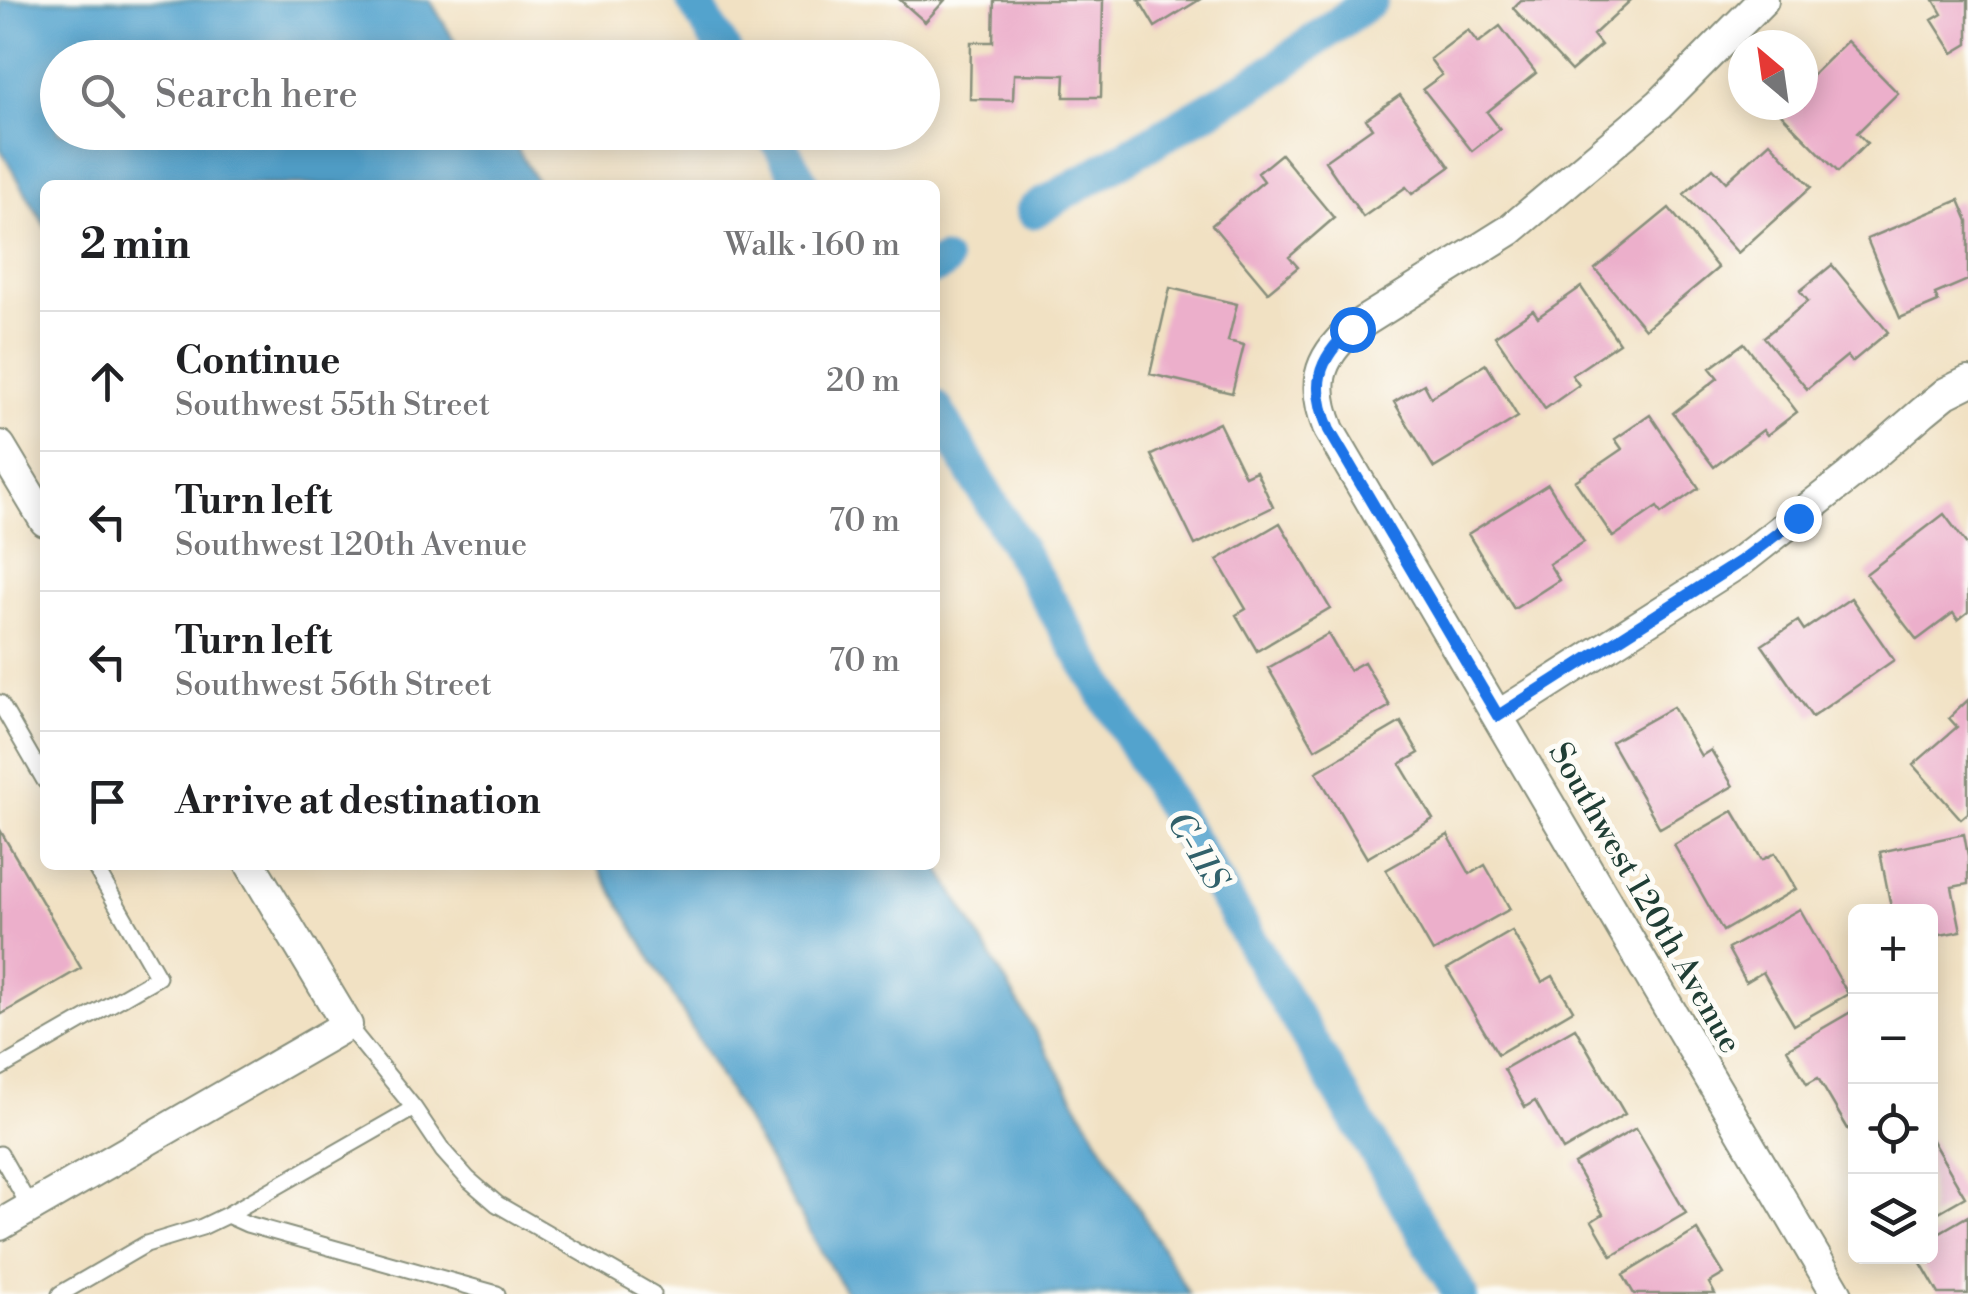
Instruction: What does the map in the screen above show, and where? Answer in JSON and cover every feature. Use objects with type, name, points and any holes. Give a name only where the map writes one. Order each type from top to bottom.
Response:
[{"type":"street","name":"Southwest 120th Avenue","points":[[1764,0],[1660,104],[1510,230],[1337,342],[1318,376],[1318,392],[1329,430],[1838,1294]]},
{"type":"street","points":[[1498,716],[1741,561],[1946,393],[1968,382]]},
{"type":"street","points":[[0,446],[40,513]]},
{"type":"street","points":[[0,1225],[347,1025],[254,870]]},
{"type":"lane","points":[[0,703],[40,771]]},
{"type":"lane","points":[[0,1068],[158,976],[97,870]]},
{"type":"lane","points":[[347,1025],[443,1151],[496,1204],[653,1294]]},
{"type":"lane","points":[[60,1294],[146,1244],[227,1215],[414,1108]]},
{"type":"lane","points":[[0,1154],[31,1209]]},
{"type":"lane","points":[[227,1215],[247,1224],[497,1294]]},
{"type":"water","points":[[0,0],[430,0],[454,40],[40,40],[40,150],[518,150],[536,180],[40,180],[40,217],[0,148]]},
{"type":"water","points":[[600,870],[940,870],[1189,1294],[846,1294]]},
{"type":"building","points":[[900,0],[945,0],[925,22]]},
{"type":"building","points":[[994,0],[1103,0],[1101,97],[1064,97],[1065,75],[1014,74],[1013,100],[970,99],[971,42],[993,42]]},
{"type":"building","points":[[1139,0],[1199,0],[1155,27]]},
{"type":"building","points":[[1521,0],[1631,0],[1593,35],[1601,45],[1571,71],[1513,8]]},
{"type":"building","points":[[1934,0],[1968,0],[1968,44],[1953,53],[1932,20],[1942,14]]},
{"type":"building","points":[[1500,26],[1536,73],[1487,112],[1500,129],[1472,151],[1423,89],[1442,75],[1430,59],[1468,30],[1478,43]]},
{"type":"building","points":[[1847,41],[1898,93],[1857,133],[1867,143],[1838,172],[1787,120],[1818,120],[1818,69]]},
{"type":"building","points":[[1400,95],[1450,167],[1412,194],[1406,187],[1363,217],[1325,161],[1372,128],[1366,119]]},
{"type":"building","points":[[1770,142],[1811,187],[1738,253],[1684,194],[1713,168],[1726,182]]},
{"type":"building","points":[[1281,154],[1334,218],[1289,257],[1298,267],[1268,292],[1212,225],[1264,181],[1258,173]]},
{"type":"building","points":[[1959,200],[1968,221],[1968,280],[1935,294],[1938,302],[1900,318],[1867,239]]},
{"type":"building","points":[[1669,208],[1718,268],[1645,329],[1595,269]]},
{"type":"building","points":[[1832,265],[1888,332],[1852,362],[1847,356],[1807,389],[1764,337],[1808,301],[1800,291]]},
{"type":"building","points":[[1581,287],[1619,343],[1572,375],[1579,385],[1545,409],[1495,336],[1533,310],[1538,317]]},
{"type":"building","points":[[1170,288],[1237,304],[1228,341],[1244,345],[1232,393],[1150,374]]},
{"type":"building","points":[[1744,343],[1797,412],[1767,435],[1763,430],[1714,467],[1673,413],[1718,378],[1710,368]]},
{"type":"building","points":[[1486,364],[1518,417],[1434,468],[1394,402],[1424,384],[1431,397]]},
{"type":"building","points":[[1650,415],[1699,488],[1661,514],[1657,507],[1613,537],[1575,481],[1622,449],[1615,439]]},
{"type":"building","points":[[1219,423],[1245,476],[1256,471],[1273,507],[1195,545],[1151,455]]},
{"type":"building","points":[[1548,484],[1584,542],[1549,564],[1559,580],[1514,609],[1468,534]]},
{"type":"building","points":[[1944,514],[1968,546],[1968,612],[1958,620],[1953,613],[1917,640],[1866,574]]},
{"type":"building","points":[[1280,523],[1330,608],[1257,651],[1236,615],[1246,609],[1217,560]]},
{"type":"building","points":[[1851,598],[1894,660],[1812,717],[1762,645],[1798,621],[1804,630]]},
{"type":"building","points":[[1328,634],[1349,670],[1364,662],[1390,706],[1315,749],[1268,668]]},
{"type":"building","points":[[1968,700],[1968,813],[1961,819],[1913,765],[1957,727],[1949,718]]},
{"type":"building","points":[[1673,707],[1701,756],[1711,750],[1733,786],[1660,828],[1611,742]]},
{"type":"building","points":[[1401,722],[1419,753],[1400,764],[1433,819],[1367,858],[1316,772]]},
{"type":"building","points":[[1733,811],[1762,860],[1775,853],[1796,889],[1723,931],[1674,845]]},
{"type":"building","points":[[0,830],[81,968],[0,1015]]},
{"type":"building","points":[[1964,834],[1968,884],[1952,887],[1961,931],[1938,935],[1938,904],[1890,904],[1880,852]]},
{"type":"building","points":[[1448,835],[1470,874],[1485,865],[1510,909],[1433,952],[1386,870]]},
{"type":"building","points":[[1800,909],[1848,994],[1794,1025],[1763,972],[1746,982],[1728,949]]},
{"type":"building","points":[[1512,931],[1542,982],[1553,976],[1573,1010],[1498,1054],[1447,969]]},
{"type":"building","points":[[1848,1014],[1848,1129],[1818,1078],[1807,1084],[1787,1049]]},
{"type":"building","points":[[1575,1028],[1625,1114],[1563,1150],[1535,1101],[1525,1107],[1504,1069]]},
{"type":"building","points":[[1636,1128],[1686,1213],[1612,1256],[1592,1221],[1603,1214],[1574,1164]]},
{"type":"building","points":[[1938,1151],[1965,1197],[1938,1212]]},
{"type":"building","points":[[1968,1216],[1968,1294],[1939,1294],[1922,1264],[1938,1264],[1938,1233]]},
{"type":"building","points":[[1697,1230],[1724,1274],[1709,1283],[1715,1294],[1634,1294],[1623,1275]]},
{"type":"waterway","name":"C-11S","points":[[693,0],[717,40]]},
{"type":"waterway","points":[[1033,211],[1264,77],[1371,0]]},
{"type":"waterway","name":"C-11S","points":[[783,150],[800,180]]},
{"type":"waterway","name":"C-11S","points":[[940,416],[1460,1294]]},
{"type":"route","points":[[1352,329],[1337,342],[1318,376],[1322,412],[1498,716],[1741,561],[1798,518]]}]
